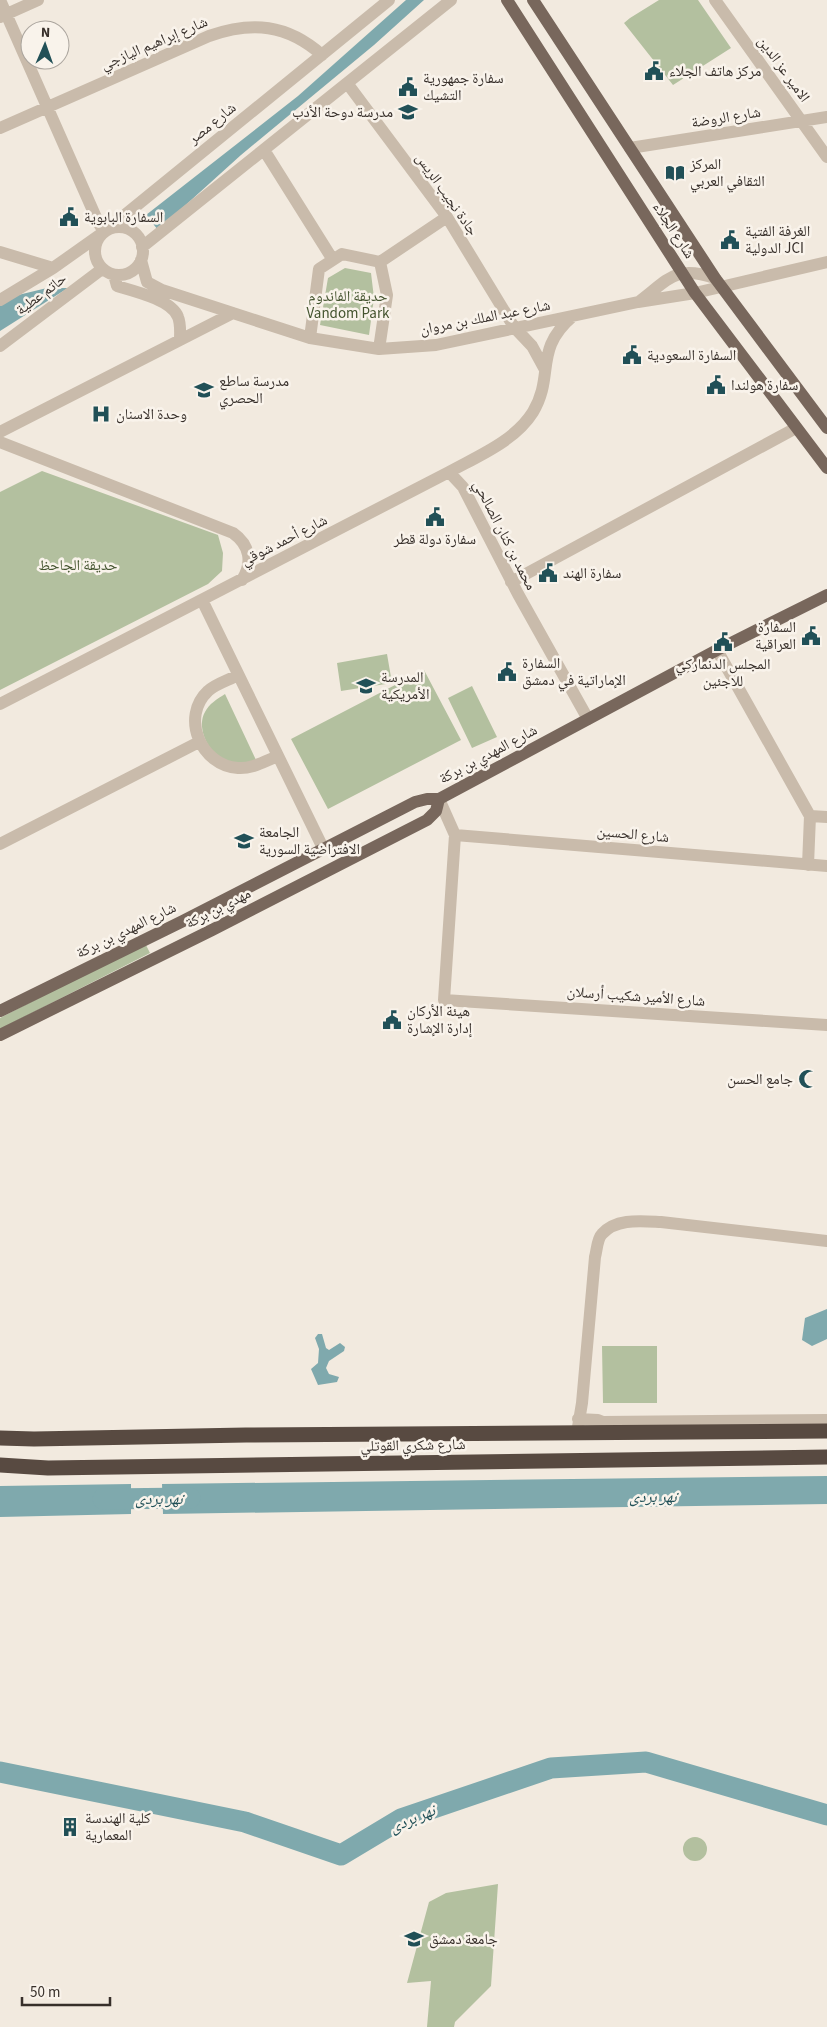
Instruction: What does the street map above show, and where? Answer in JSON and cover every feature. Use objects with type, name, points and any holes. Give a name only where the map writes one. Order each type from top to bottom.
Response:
[{"type":"highway","name":"شارع شكري القوتلي","points":[[0,1438],[34,1439],[578,1426],[827,1430]]},
{"type":"highway","name":"شارع شكري القوتلي","points":[[0,1465],[48,1468],[827,1457]]},
{"type":"main road","name":"شارع الجلاء","points":[[506,0],[695,293],[827,468]]},
{"type":"main road","name":"شارع الجلاء","points":[[533,0],[718,282],[827,428]]},
{"type":"main road","name":"شارع المهدي بن بركة","points":[[0,1011],[183,921],[322,848],[415,802],[439,799],[717,650],[827,594]]},
{"type":"main road","name":"مهدي بن بركة","points":[[0,1035],[212,930],[427,820],[436,810],[439,799]]},
{"type":"main road","points":[[204,910],[210,918],[212,930]]},
{"type":"main road","points":[[183,921],[184,931],[190,940]]},
{"type":"street","points":[[0,0],[3,16],[48,107],[104,232]]},
{"type":"street","points":[[3,16],[38,0]]},
{"type":"street","name":"شارع مصر","points":[[53,268],[104,232],[389,0]]},
{"type":"street","points":[[142,254],[264,150],[451,0]]},
{"type":"street","name":"الامير عز الدين","points":[[714,0],[827,157]]},
{"type":"street","name":"شارع إبراهيم اليازجي","points":[[0,128],[226,30],[262,27],[279,30],[307,42],[322,55]]},
{"type":"street","name":"جادة نجيب الريس","points":[[347,83],[446,217],[514,328]]},
{"type":"street","name":"شارع الروضة","points":[[630,148],[827,117]]},
{"type":"street","points":[[264,150],[333,260]]},
{"type":"street","points":[[310,338],[319,270],[342,254],[380,262],[446,217]]},
{"type":"street","points":[[108,272],[127,274],[138,266],[142,254],[139,240],[127,229],[119,228],[104,232],[99,237],[95,250],[98,264],[108,272],[117,286],[144,294],[175,311],[179,319],[180,340]]},
{"type":"street","points":[[0,252],[53,268]]},
{"type":"street","name":"شارع عبد الملك بن مروان","points":[[142,254],[147,282],[162,290],[310,338],[379,349],[436,345],[638,302],[695,293],[718,282],[827,262]]},
{"type":"street","points":[[379,349],[388,295],[380,262]]},
{"type":"street","name":"حاتم عطية","points":[[0,300],[53,268]]},
{"type":"street","points":[[638,302],[663,283],[682,272],[692,271],[718,282]]},
{"type":"street","name":"حاتم عطية","points":[[0,346],[108,272]]},
{"type":"street","points":[[0,432],[233,313]]},
{"type":"street","name":"شارع أحمد شوقي","points":[[0,704],[449,472],[509,438],[526,422],[540,396],[544,368],[552,340],[573,316]]},
{"type":"street","points":[[514,328],[532,346],[544,368]]},
{"type":"street","points":[[511,582],[796,428]]},
{"type":"street","points":[[0,442],[233,533],[243,542],[248,554],[248,568],[242,580]]},
{"type":"street","name":"محمد بن كنان الصالحي","points":[[449,472],[463,487],[511,582],[588,719]]},
{"type":"street","points":[[202,600],[322,848]]},
{"type":"street","points":[[717,650],[810,816],[808,865]]},
{"type":"street","points":[[238,675],[208,690],[199,703],[196,712],[195,728],[199,742],[208,755],[224,765],[238,768],[253,766],[278,756]]},
{"type":"street","points":[[0,844],[199,742]]},
{"type":"street","points":[[439,799],[455,835]]},
{"type":"street","points":[[810,816],[827,817]]},
{"type":"street","name":"شارع الحسين","points":[[455,835],[827,866]]},
{"type":"street","name":"شارع الأمير شكيب أرسلان","points":[[455,835],[444,1000],[827,1025]]},
{"type":"street","points":[[827,1241],[661,1222],[634,1221],[614,1225],[600,1235],[595,1257],[582,1403],[578,1426],[598,1420],[603,1422],[827,1420]]},
{"type":"green space","points":[[659,0],[698,0],[731,48],[673,85],[624,23]]},
{"type":"green space","name":"حديقة الفاندوم Vandom Park","points":[[345,268],[371,273],[374,298],[369,335],[320,325],[328,278]]},
{"type":"green space","name":"حديقة الجاحظ","points":[[42,471],[218,535],[223,553],[222,571],[208,584],[0,690],[0,492]]},
{"type":"green space","points":[[387,654],[392,683],[341,691],[337,663]]},
{"type":"green space","points":[[424,670],[461,740],[328,809],[291,739]]},
{"type":"green space","points":[[472,686],[497,737],[472,748],[448,698]]},
{"type":"green space","points":[[225,694],[256,760],[243,763],[229,762],[216,755],[206,742],[203,734],[202,719],[211,704]]},
{"type":"green space","points":[[145,943],[150,953],[0,1029],[0,1018]]},
{"type":"green space","points":[[602,1346],[657,1346],[657,1403],[603,1403]]},
{"type":"green space","points":[[695,1837],[703,1841],[707,1849],[703,1857],[695,1861],[687,1857],[683,1849],[687,1841]]},
{"type":"green space","points":[[498,1884],[491,1986],[455,2022],[454,2027],[427,2027],[431,1981],[407,1983],[429,1902],[446,1893]]},
{"type":"water","points":[[406,0],[424,0],[374,45],[241,155],[158,230],[146,215],[298,96]]},
{"type":"water","points":[[47,288],[68,288],[0,331],[0,305],[14,296]]},
{"type":"water","points":[[827,1309],[827,1339],[812,1346],[802,1340],[805,1318]]},
{"type":"water","points":[[318,1334],[322,1334],[326,1348],[329,1350],[340,1343],[345,1347],[344,1351],[329,1361],[326,1368],[329,1374],[339,1377],[337,1382],[318,1385],[311,1369],[318,1363],[319,1349],[315,1338]]},
{"type":"water","points":[[827,1476],[827,1504],[163,1514],[162,1484]]},
{"type":"water","points":[[131,1484],[131,1514],[0,1517],[0,1486]]},
{"type":"waterway","name":"نهر بردى","points":[[103,1499],[190,1498]]},
{"type":"waterway","name":"نهر بردى","points":[[0,1772],[245,1822],[341,1855],[401,1819],[551,1768],[646,1762],[827,1815]]},
{"type":"place","name":"مركز هاتف الجلاء","points":[[654,71]]},
{"type":"place","name":"سفارة جمهورية التشيك","points":[[408,87]]},
{"type":"place","name":"مدرسة دوحة الأدب","points":[[408,112]]},
{"type":"place","name":"المركز الثقافي العربي","points":[[675,173]]},
{"type":"place","name":"السفارة البابوية","points":[[69,217]]},
{"type":"place","name":"الغرفة الفتية الدولية JCI","points":[[730,240]]},
{"type":"place","name":"السفارة السعودية","points":[[632,355]]},
{"type":"place","name":"سفارة هولندا","points":[[716,385]]},
{"type":"place","name":"مدرسة ساطع الحصري","points":[[204,390]]},
{"type":"place","name":"وحدة الاسنان","points":[[101,414]]},
{"type":"place","name":"سفارة دولة قطر","points":[[435,517]]},
{"type":"place","name":"سفارة الهند","points":[[548,573]]},
{"type":"place","name":"السفارة العراقية","points":[[811,636]]},
{"type":"place","name":"المجلس الدنماركي للاجئين","points":[[723,642]]},
{"type":"place","name":"السفارة الإماراتية في دمشق","points":[[507,672]]},
{"type":"place","name":"المدرسة الأمريكية","points":[[366,686]]},
{"type":"place","name":"الجامعة الافتراضية السورية","points":[[244,841]]},
{"type":"place","name":"هيئة الأركان إدارة الإشارة","points":[[392,1020]]},
{"type":"place","name":"جامع الحسن","points":[[808,1079]]},
{"type":"place","name":"كلية الهندسة المعمارية","points":[[70,1827]]},
{"type":"place","name":"جامعة دمشق","points":[[414,1939]]}]
